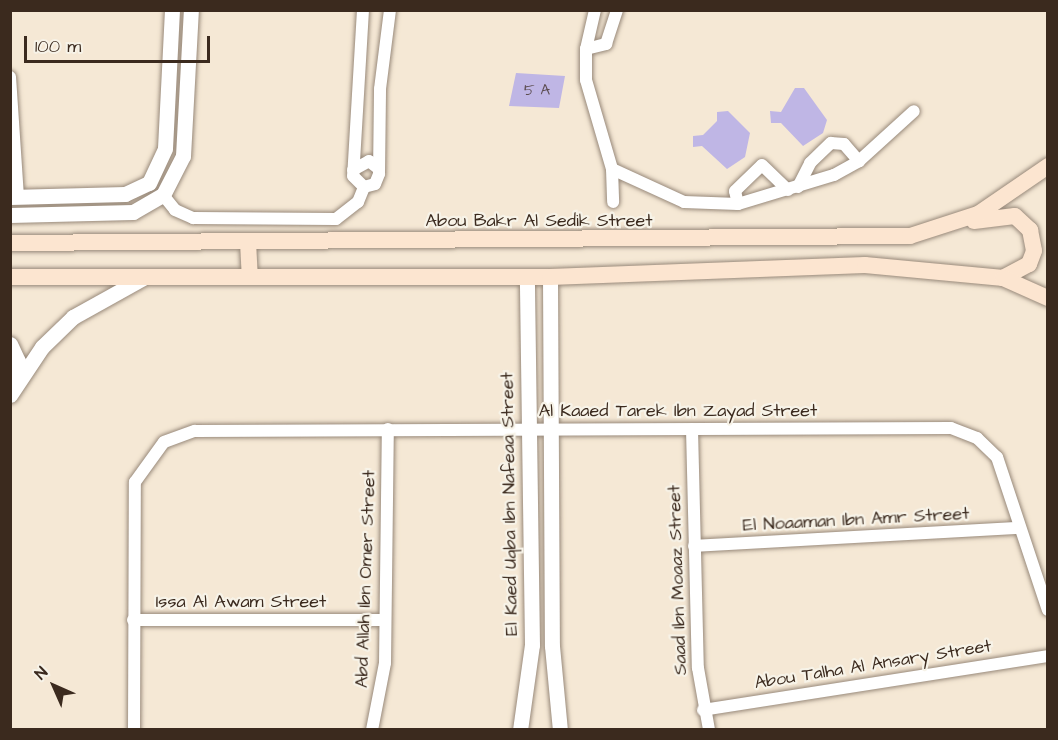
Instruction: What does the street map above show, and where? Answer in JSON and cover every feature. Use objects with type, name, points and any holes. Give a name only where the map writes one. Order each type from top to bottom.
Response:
[{"type":"main road","name":"Abou Bakr Al Sedik Street","points":[[10,243],[869,239],[910,236],[959,223],[1000,203],[1047,166]]},
{"type":"main road","points":[[959,223],[1015,216],[1026,224],[1034,243],[1032,258],[1018,274],[1003,278]]},
{"type":"main road","points":[[248,242],[250,276]]},
{"type":"main road","points":[[10,277],[550,277],[865,265],[1003,278],[1047,298]]},
{"type":"street","points":[[10,77],[14,197],[125,194],[157,172],[165,147],[172,10]]},
{"type":"street","points":[[10,214],[133,212],[163,195],[183,156],[191,10]]},
{"type":"street","points":[[363,10],[353,170],[355,181],[364,187],[375,184],[379,169],[380,89],[390,10]]},
{"type":"street","points":[[595,10],[586,49],[590,107],[612,169],[613,202]]},
{"type":"street","points":[[586,49],[606,45],[617,10]]},
{"type":"street","points":[[612,169],[684,202],[738,204],[793,188],[859,161],[914,111]]},
{"type":"street","points":[[793,188],[810,163],[831,143],[844,144],[859,161]]},
{"type":"street","points":[[353,170],[369,161],[379,169]]},
{"type":"street","points":[[738,204],[735,191],[762,165],[793,188]]},
{"type":"street","points":[[163,195],[175,210],[193,218],[336,219],[358,202],[364,187]]},
{"type":"street","points":[[14,388],[73,318],[147,276]]},
{"type":"street","name":"El Kaed Uqba Ibn Nafeaa Street","points":[[520,729],[532,645],[526,277]]},
{"type":"street","points":[[550,277],[552,646],[560,729]]},
{"type":"street","points":[[10,344],[18,361],[14,388]]},
{"type":"street","name":"Al Kaaed Tarek Ibn Zayad Street","points":[[134,729],[135,482],[164,442],[195,431],[951,428],[977,438],[997,457],[1047,610]]},
{"type":"street","name":"Abd Allah Ibn Omer Street","points":[[372,729],[383,684],[388,429]]},
{"type":"street","name":"Saad Ibn Moaaz Street","points":[[692,429],[694,546],[703,710],[709,729]]},
{"type":"street","name":"El Noaaman Ibn Amr Street","points":[[694,546],[1019,528]]},
{"type":"street","name":"Issa Al Awam Street","points":[[133,620],[385,620]]},
{"type":"street","name":"Abou Talha Al Ansary Street","points":[[703,710],[1047,656]]},
{"type":"building","points":[[516,73],[565,76],[559,108],[509,106]]},
{"type":"building","points":[[795,88],[804,88],[827,120],[823,133],[803,146],[781,123],[771,123],[770,111],[781,112]]},
{"type":"building","points":[[728,111],[750,133],[745,157],[727,169],[702,146],[693,147],[693,136],[703,135],[717,121],[717,112]]}]
